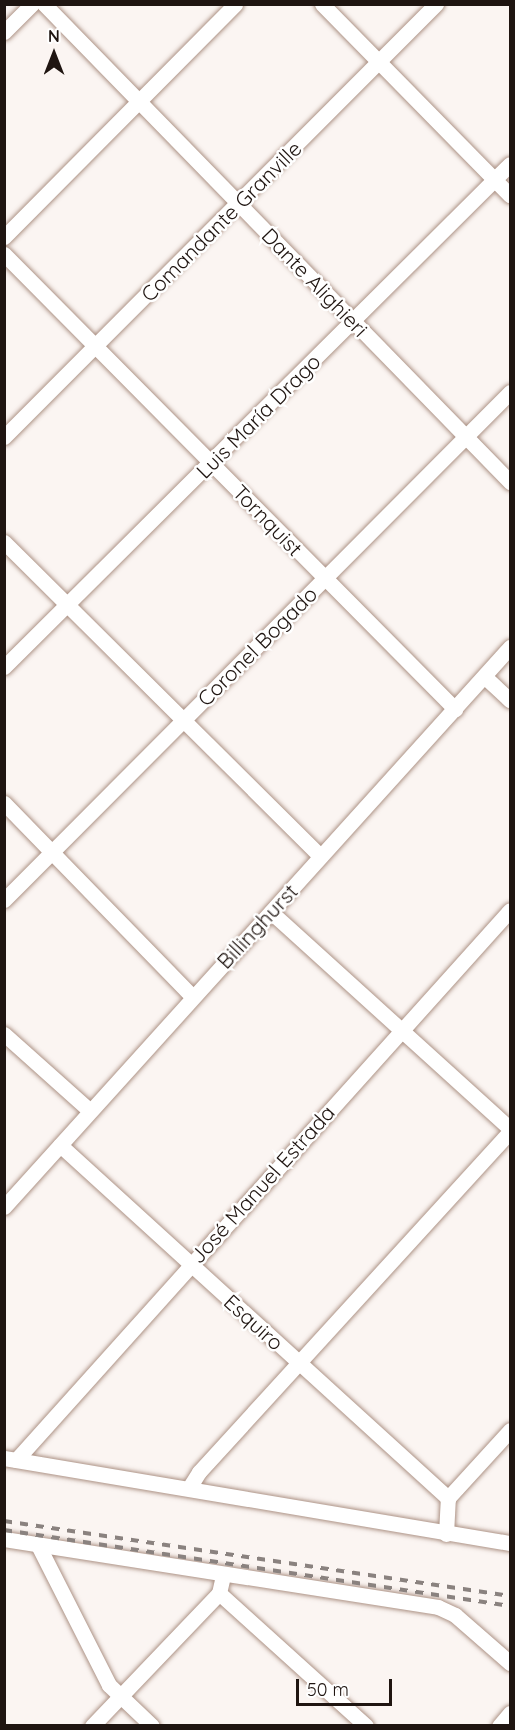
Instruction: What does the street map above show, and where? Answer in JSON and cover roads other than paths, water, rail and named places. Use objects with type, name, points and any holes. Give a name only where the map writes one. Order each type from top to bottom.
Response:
[{"type":"street","points":[[4,32],[32,4]]},
{"type":"street","name":"Dante Alighieri","points":[[45,4],[510,482]]},
{"type":"street","points":[[4,237],[235,4]]},
{"type":"street","points":[[322,4],[510,195]]},
{"type":"street","name":"Comandante Granville","points":[[4,437],[436,4]]},
{"type":"street","name":"Luis María Drago","points":[[4,667],[510,164]]},
{"type":"street","name":"Tornquist","points":[[4,254],[96,344],[455,709]]},
{"type":"street","name":"Coronel Bogado","points":[[4,900],[510,392]]},
{"type":"street","points":[[4,542],[320,856]]},
{"type":"street","name":"Billinghurst","points":[[4,1207],[192,996],[271,912],[510,647]]},
{"type":"street","points":[[485,677],[510,700]]},
{"type":"street","points":[[4,803],[192,996]]},
{"type":"street","name":"José Manuel Estrada","points":[[10,1459],[510,910]]},
{"type":"street","points":[[189,1488],[200,1472],[510,1130],[271,912]]},
{"type":"street","points":[[4,1034],[90,1111]]},
{"type":"street","name":"Esquiro","points":[[60,1146],[448,1498]]},
{"type":"street","points":[[446,1534],[448,1498],[510,1430]]},
{"type":"street","points":[[10,1459],[510,1543]]},
{"type":"street","points":[[4,1539],[425,1605],[455,1615],[510,1662]]},
{"type":"street","points":[[38,1545],[104,1677],[120,1696],[152,1725]]},
{"type":"street","points":[[92,1725],[219,1593],[223,1575]]},
{"type":"street","points":[[219,1593],[366,1725]]},
{"type":"street","points":[[499,1725],[510,1713]]},
{"type":"railway","points":[[4,1521],[510,1596]]},
{"type":"railway","points":[[4,1530],[510,1606]]}]
